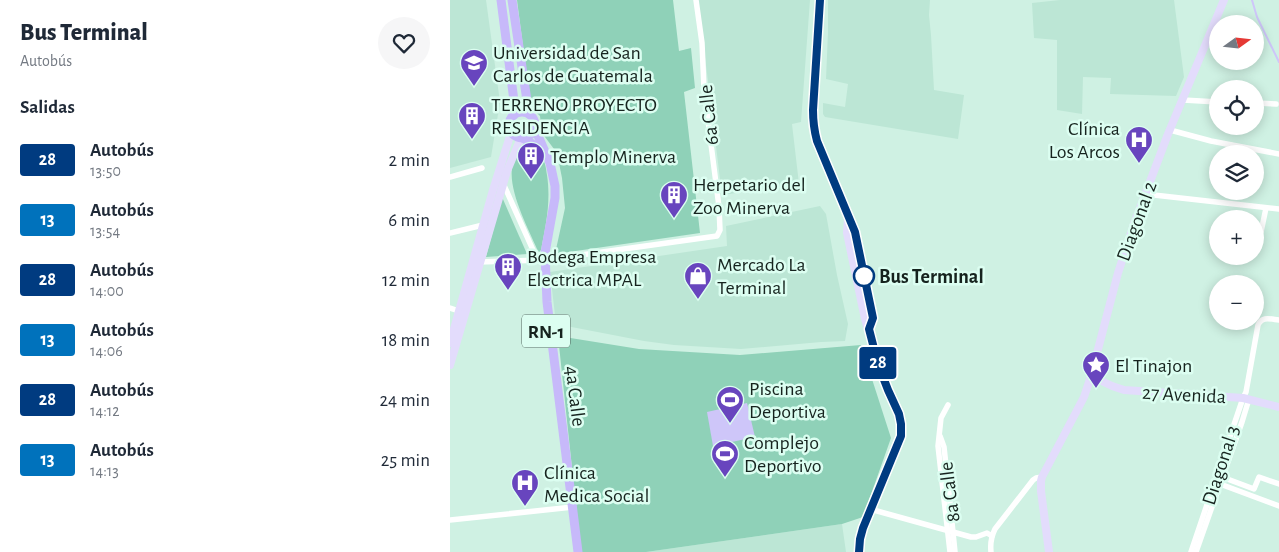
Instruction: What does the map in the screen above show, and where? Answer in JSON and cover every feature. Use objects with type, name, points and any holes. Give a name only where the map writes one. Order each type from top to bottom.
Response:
[{"type":"main road","points":[[477,262],[484,225],[511,133],[509,122],[514,110],[501,0]]},
{"type":"main road","name":"RN-1","points":[[512,0],[529,114],[534,121],[535,129]]},
{"type":"main road","points":[[820,0],[813,122],[817,141],[855,232],[873,318],[869,329],[878,364],[899,414],[901,424],[901,436],[863,528],[859,552]]},
{"type":"main road","name":"Diagonal 2","points":[[1042,477],[1081,404],[1091,376],[1118,273],[1134,224],[1170,130],[1224,0]]},
{"type":"main road","points":[[513,116],[521,112],[529,114]]},
{"type":"main road","points":[[450,343],[462,312],[507,171],[522,138],[530,136],[535,129]]},
{"type":"main road","name":"4a Calle","points":[[535,129],[550,163],[555,186],[555,198],[542,260]]},
{"type":"main road","name":"RN-1","points":[[511,133],[522,138]]},
{"type":"main road","name":"4a Calle","points":[[522,138],[537,148],[547,165],[550,180],[551,203],[542,260],[545,322],[570,508],[578,552]]},
{"type":"main road","points":[[450,365],[457,322]]},
{"type":"main road","name":"27 Avenida","points":[[1091,376],[1124,390],[1246,398],[1279,407]]},
{"type":"main road","points":[[1042,477],[1041,486],[1049,552]]},
{"type":"main road","name":"4a Calle","points":[[570,508],[573,552]]},
{"type":"street","name":"6a Calle","points":[[542,260],[717,236],[720,230],[719,206],[704,90],[702,43],[696,0]]},
{"type":"street","points":[[1183,100],[1209,101]]},
{"type":"street","points":[[1264,103],[1276,104]]},
{"type":"street","points":[[1170,130],[1211,141],[1279,154]]},
{"type":"street","points":[[450,177],[482,168]]},
{"type":"street","points":[[504,183],[533,250],[542,260]]},
{"type":"street","points":[[1145,194],[1279,209]]},
{"type":"street","points":[[1264,218],[1266,208]]},
{"type":"street","points":[[450,233],[484,225]]},
{"type":"street","points":[[477,262],[542,260]]},
{"type":"street","points":[[450,308],[462,312]]},
{"type":"street","name":"Diagonal 3","points":[[1196,552],[1220,484],[1246,398],[1258,325],[1265,318],[1279,320]]},
{"type":"street","name":"Diagonal 3","points":[[1191,552],[1246,398]]},
{"type":"street","name":"8a Calle","points":[[948,405],[941,418],[940,434],[944,447],[944,477],[955,552]]},
{"type":"street","points":[[990,552],[990,542],[995,529],[1033,480],[1042,477]]},
{"type":"street","points":[[1222,477],[1254,489],[1259,477],[1279,484]]},
{"type":"street","points":[[1220,484],[1279,506]]},
{"type":"street","points":[[450,520],[570,508]]},
{"type":"street","points":[[870,509],[974,538],[987,533],[992,536]]},
{"type":"street","name":"8a Calle","points":[[950,552],[951,532]]},
{"type":"shaded area","name":"Universidad de San Carlos de Guatemala","points":[[450,0],[486,0],[500,102],[491,157],[450,168]]},
{"type":"shaded area","points":[[517,0],[673,0],[679,51],[691,48],[695,88],[684,92],[700,233],[555,254],[565,208],[562,178],[557,153],[542,133],[540,116],[531,107]]},
{"type":"shaded area","points":[[698,0],[810,0],[801,122],[792,124],[799,184],[722,195]]},
{"type":"shaded area","points":[[828,0],[930,0],[929,15],[934,90],[964,95],[958,139],[825,117],[823,114],[823,103],[845,107],[848,84],[826,79]]},
{"type":"shaded area","points":[[1060,0],[1174,0],[1184,77],[1176,96],[1110,94],[1111,78],[1083,77],[1082,114],[1057,110],[1057,40],[1034,38],[1032,3]]},
{"type":"shaded area","points":[[526,143],[543,160],[547,175],[547,213],[545,231],[539,252],[519,207],[513,184],[513,164],[520,146]]},
{"type":"shaded area","points":[[502,197],[527,254],[486,257]]},
{"type":"shaded area","name":"Mercado La Terminal","points":[[820,206],[826,214],[848,324],[845,341],[741,349],[674,345],[644,341],[556,324],[550,272],[727,246],[726,226]]},
{"type":"shaded area","name":"Complejo Deportivo","points":[[558,336],[639,349],[740,355],[861,345],[891,438],[863,517],[842,524],[646,552],[581,552]]},
{"type":"shaded area","name":"Piscina Deportiva","points":[[747,403],[755,437],[713,446],[707,412]]},
{"type":"shaded area","points":[[842,524],[846,552],[646,552]]},
{"type":"waterway","points":[[1252,0],[1257,17],[1279,62]]},
{"type":"bus line","name":"28","points":[[820,0],[813,110],[814,131],[855,232],[873,318],[869,329],[878,364],[899,414],[901,424],[901,436],[863,528],[859,552]]},
{"type":"place","name":"Universidad de San Carlos de Guatemala","points":[[474,87]]},
{"type":"place","name":"TERRENO PROYECTO RESIDENCIA","points":[[472,140]]},
{"type":"place","name":"Clínica Los Arcos","points":[[1139,164]]},
{"type":"place","name":"Templo Minerva","points":[[531,180]]},
{"type":"place","name":"Herpetario del Zoo Minerva","points":[[674,219]]},
{"type":"place","name":"Bus Terminal","points":[[864,276]]},
{"type":"place","name":"Bodega Empresa Electrica MPAL","points":[[508,291]]},
{"type":"place","name":"Mercado La Terminal","points":[[698,300]]},
{"type":"place","name":"El Tinajon","points":[[1096,389]]},
{"type":"place","name":"Piscina Deportiva","points":[[730,424]]},
{"type":"place","name":"Complejo Deportivo","points":[[725,478]]},
{"type":"place","name":"Clínica Medica Social","points":[[525,507]]}]
